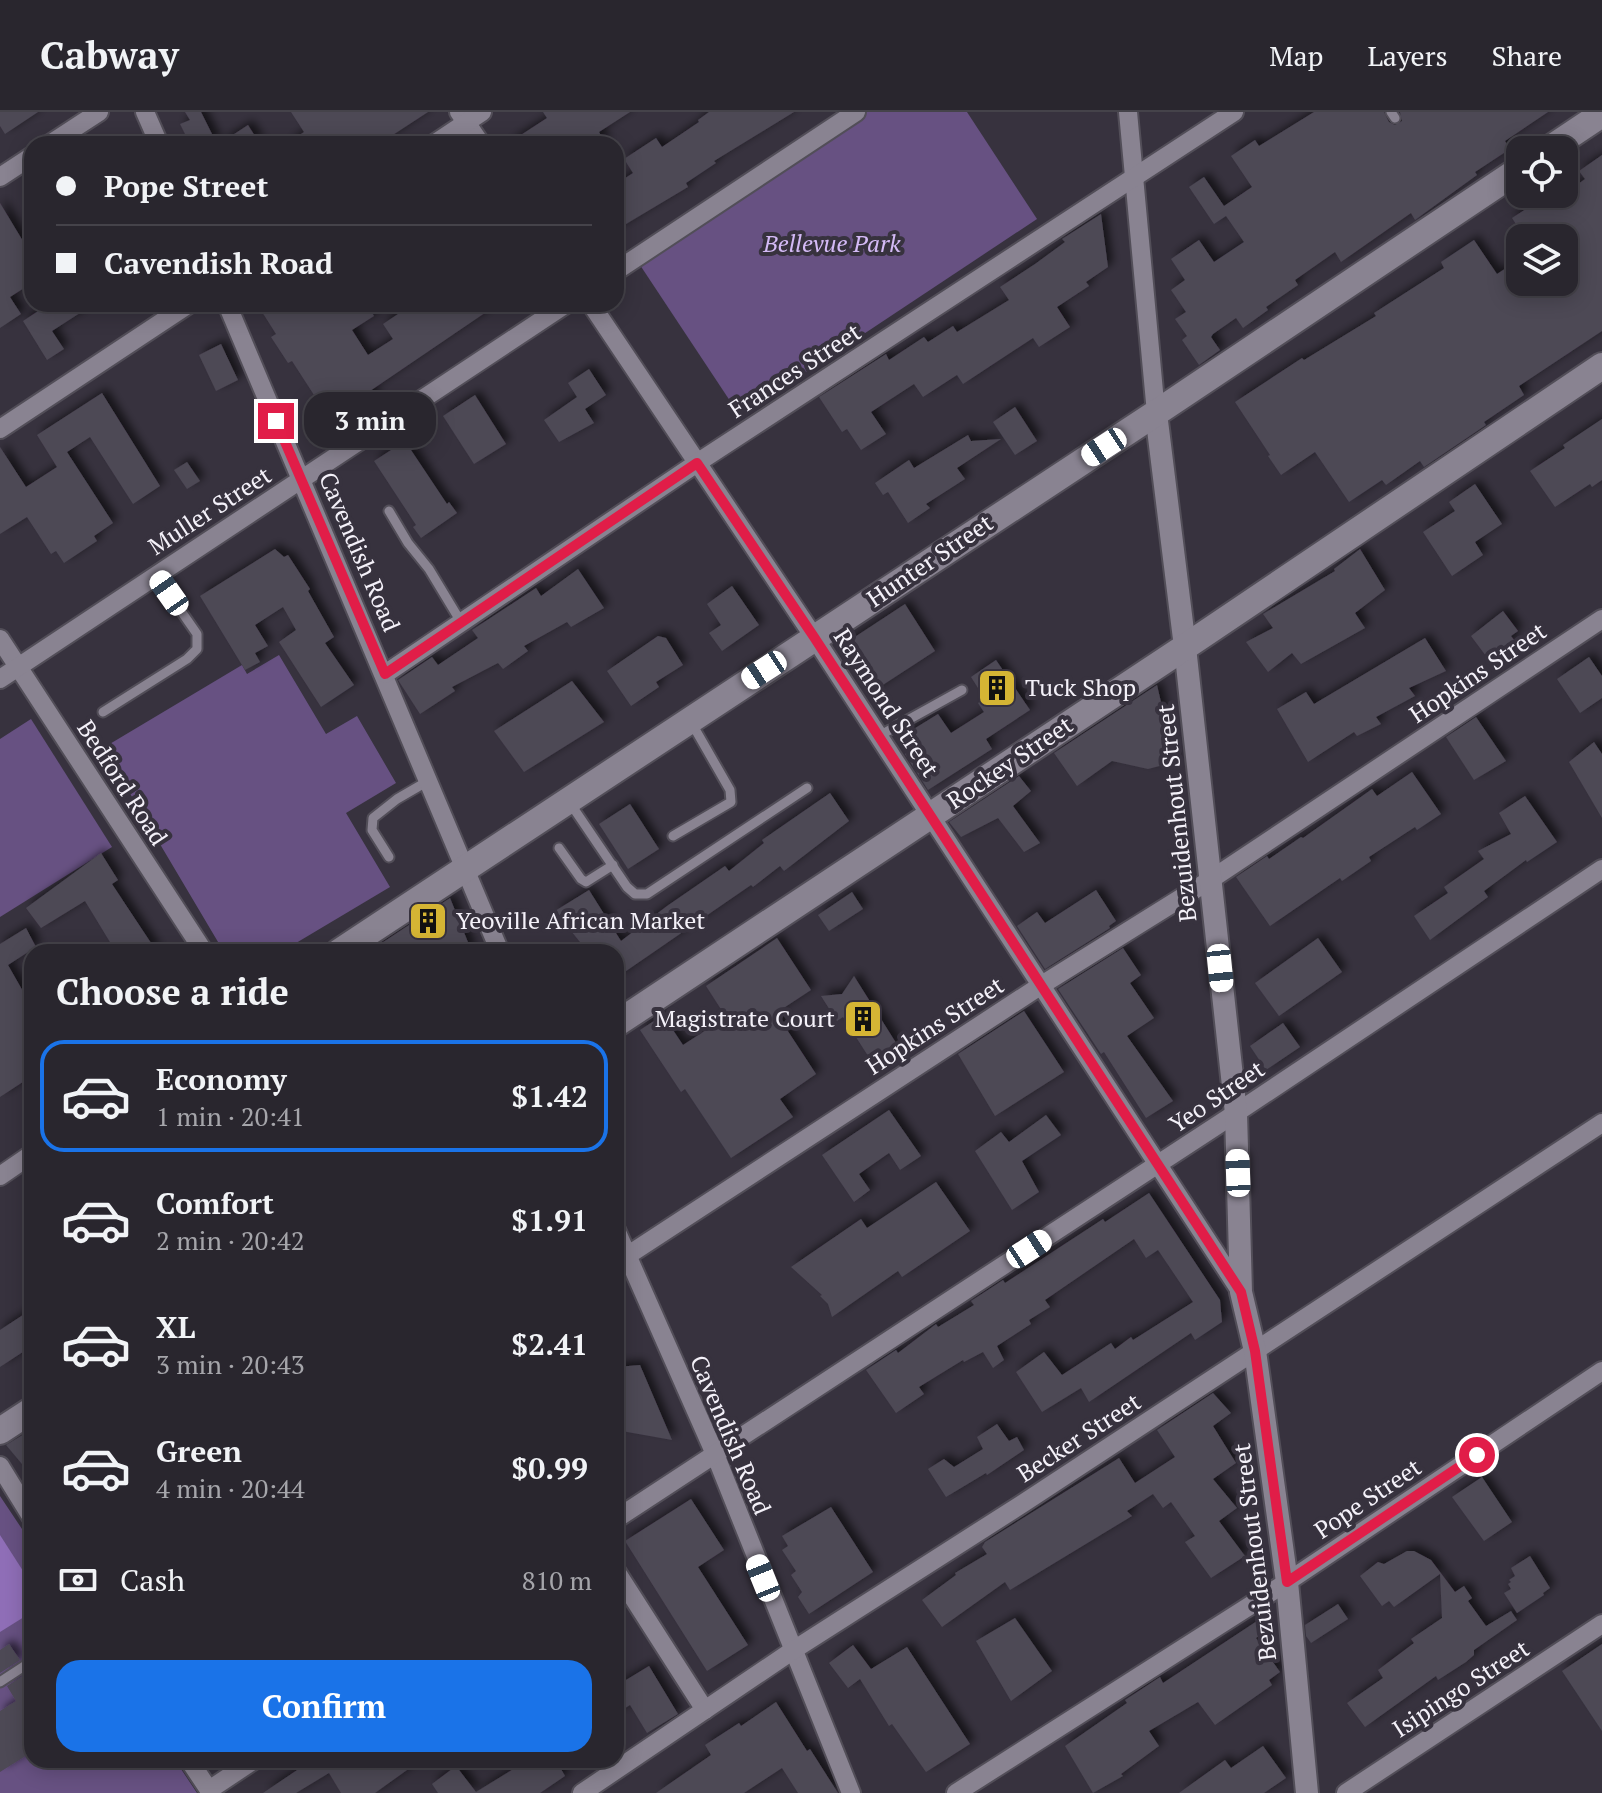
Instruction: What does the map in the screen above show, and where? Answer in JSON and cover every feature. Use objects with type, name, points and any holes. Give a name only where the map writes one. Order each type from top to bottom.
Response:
[{"type":"main road","points":[[1569,136],[1602,114]]},
{"type":"main road","name":"Hunter Street","points":[[351,944],[1506,178]]},
{"type":"main road","name":"Rockey Street","points":[[624,1019],[1602,366]]},
{"type":"main road","points":[[0,1431],[24,1415]]},
{"type":"street","points":[[62,136],[99,112]]},
{"type":"street","points":[[145,112],[156,136]]},
{"type":"street","points":[[624,266],[856,112]]},
{"type":"street","name":"Bezuidenhout Street","points":[[1128,112],[1156,413],[1236,1113],[1241,1292],[1255,1351],[1287,1582],[1307,1793]]},
{"type":"street","name":"Frances Street","points":[[385,674],[697,463],[1234,112]]},
{"type":"street","points":[[444,136],[469,116],[478,136]]},
{"type":"street","points":[[0,177],[24,161]]},
{"type":"street","points":[[0,429],[177,312]]},
{"type":"street","name":"Cavendish Road","points":[[230,312],[496,944]]},
{"type":"street","name":"Muller Street","points":[[0,679],[554,312]]},
{"type":"street","name":"Raymond Street","points":[[596,312],[814,637],[1241,1292]]},
{"type":"street","name":"Hopkins Street","points":[[624,1258],[1040,986],[1210,880],[1602,619]]},
{"type":"street","name":"Bedford Road","points":[[0,639],[199,944]]},
{"type":"street","name":"Yeo Street","points":[[624,1514],[1160,1164],[1602,869]]},
{"type":"street","name":"Becker Street","points":[[624,1765],[792,1651],[1035,1496],[1602,1123]]},
{"type":"street","points":[[0,1176],[24,1160]]},
{"type":"street","name":"Cavendish Road","points":[[624,1266],[715,1454],[851,1793]]},
{"type":"street","name":"Pope Street","points":[[956,1793],[1287,1582],[1602,1371]]},
{"type":"street","points":[[0,1466],[24,1505]]},
{"type":"street","points":[[624,1583],[705,1710]]},
{"type":"street","name":"Isipingo Street","points":[[1346,1793],[1602,1624]]},
{"type":"street","points":[[194,1768],[210,1792],[243,1768]]},
{"type":"street","name":"Becker Street","points":[[582,1793],[619,1768]]},
{"type":"lane","points":[[389,511],[461,622]]},
{"type":"lane","points":[[103,712],[187,659],[197,649],[197,634],[156,575]]},
{"type":"lane","points":[[879,736],[962,690]]},
{"type":"lane","points":[[673,836],[731,802],[730,790],[689,719]]},
{"type":"lane","points":[[389,857],[372,830],[373,818],[428,781]]},
{"type":"lane","points":[[568,800],[635,894],[647,894],[807,788]]},
{"type":"lane","points":[[559,848],[586,882],[613,865]]},
{"type":"lane","points":[[0,1682],[24,1666]]},
{"type":"green space","name":"Bellevue Park","points":[[866,112],[967,112],[1037,219],[740,416],[638,262]]},
{"type":"green space","points":[[279,655],[326,734],[357,716],[396,783],[346,813],[390,887],[294,944],[219,944],[103,748],[242,665],[247,674]]},
{"type":"green space","points":[[31,719],[112,847],[0,917],[0,739]]},
{"type":"green space","points":[[0,1496],[24,1532],[24,1768],[180,1768],[197,1793],[0,1793]]},
{"type":"shaded area","points":[[0,1535],[24,1572],[24,1617],[0,1632]]},
{"type":"building","points":[[0,112],[38,112],[5,134],[0,126]]},
{"type":"building","points":[[185,112],[201,112],[213,136],[186,136],[180,124],[190,120]]},
{"type":"building","points":[[291,112],[428,112],[391,136],[298,136],[304,132]]},
{"type":"building","points":[[543,112],[630,112],[599,132],[601,136],[519,136],[547,118]]},
{"type":"building","points":[[709,112],[794,112],[714,161],[716,163],[686,183],[688,187],[624,225],[624,179],[633,173],[624,159],[656,138],[662,147]]},
{"type":"building","points":[[1314,112],[1384,112],[1389,122],[1395,125],[1402,121],[1400,112],[1548,112],[1512,136],[1506,136],[1506,152],[1415,220],[1411,213],[1341,262],[1335,252],[1295,280],[1298,285],[1243,328],[1236,318],[1213,334],[1211,337],[1220,350],[1199,365],[1182,340],[1187,336],[1175,319],[1186,312],[1171,290],[1185,280],[1171,259],[1199,240],[1214,262],[1244,242],[1226,216],[1214,224],[1189,187],[1204,177],[1224,206],[1252,187],[1231,156],[1255,140],[1259,146]]},
{"type":"building","points":[[248,125],[255,136],[231,136]]},
{"type":"building","points":[[1602,155],[1602,331],[1519,386],[1524,395],[1424,467],[1420,461],[1386,485],[1382,480],[1349,502],[1315,452],[1281,475],[1235,402],[1302,358],[1304,360],[1376,316],[1374,313],[1444,268],[1441,262],[1474,240],[1497,274],[1506,268],[1506,296],[1578,296],[1578,224],[1516,224],[1512,218],[1528,208],[1578,208],[1578,184],[1585,179],[1579,171]]},
{"type":"building","points":[[0,203],[24,243],[24,288],[10,297],[21,314],[0,328]]},
{"type":"building","points":[[1101,214],[1108,267],[1086,282],[1089,286],[1057,307],[1070,327],[1039,347],[1033,338],[963,384],[957,375],[923,397],[914,384],[871,412],[886,434],[861,450],[847,429],[842,432],[819,397],[886,354],[889,360],[924,337],[928,342],[953,326],[957,332],[1009,300],[1000,287],[1065,242],[1062,239]]},
{"type":"building","points":[[37,312],[82,312],[52,331],[64,349],[47,360],[23,321]]},
{"type":"building","points":[[262,312],[372,312],[374,316],[352,330],[368,355],[393,339],[383,324],[401,312],[486,312],[370,391],[377,402],[336,429],[292,361],[288,363],[271,337],[276,334]]},
{"type":"building","points":[[221,344],[238,380],[216,391],[199,355]]},
{"type":"building","points":[[589,369],[606,395],[585,409],[594,423],[559,442],[544,420],[577,397],[568,383]]},
{"type":"building","points":[[102,393],[160,486],[133,504],[90,437],[67,452],[113,523],[94,536],[97,541],[64,563],[56,551],[51,554],[27,517],[0,534],[0,447],[26,487],[57,467],[37,435]]},
{"type":"building","points":[[475,395],[506,444],[474,464],[443,416]]},
{"type":"building","points":[[1015,407],[1037,441],[1015,455],[993,422]]},
{"type":"building","points":[[1602,419],[1602,480],[1592,487],[1590,484],[1555,507],[1530,471]]},
{"type":"building","points":[[968,435],[971,441],[1001,439],[957,468],[965,479],[926,504],[930,508],[908,523],[888,492],[883,495],[875,483],[909,460],[914,468]]},
{"type":"building","points":[[405,441],[447,504],[449,502],[457,513],[421,538],[413,527],[416,525],[374,461]]},
{"type":"building","points":[[187,462],[200,481],[187,489],[174,470]]},
{"type":"building","points":[[1475,484],[1502,524],[1475,542],[1483,555],[1452,576],[1423,532],[1455,511],[1449,502]]},
{"type":"building","points":[[275,549],[284,557],[288,555],[310,589],[308,591],[334,637],[325,643],[354,685],[321,707],[279,642],[296,630],[283,607],[255,625],[268,646],[255,653],[260,662],[245,670],[200,596]]},
{"type":"building","points":[[1360,549],[1385,590],[1355,613],[1365,628],[1301,664],[1292,653],[1268,672],[1246,642],[1273,628],[1263,614],[1335,571]]},
{"type":"building","points":[[578,569],[604,608],[571,627],[567,622],[524,646],[528,651],[503,669],[498,663],[452,687],[455,691],[420,714],[398,680],[432,657],[438,665],[478,638],[472,630],[536,588],[541,596]]},
{"type":"building","points":[[732,586],[759,625],[722,651],[709,633],[721,625],[707,604]]},
{"type":"building","points":[[905,604],[935,651],[869,694],[838,648]]},
{"type":"building","points":[[1503,611],[1518,631],[1511,636],[1514,640],[1489,660],[1471,636]]},
{"type":"building","points":[[658,636],[666,638],[683,665],[656,682],[659,687],[631,706],[607,671]]},
{"type":"building","points":[[1425,638],[1446,671],[1409,688],[1415,696],[1376,717],[1381,724],[1357,736],[1354,732],[1308,762],[1277,709],[1306,692],[1314,704]]},
{"type":"building","points":[[1589,657],[1602,676],[1602,698],[1580,713],[1557,679]]},
{"type":"building","points":[[996,660],[1030,710],[986,739],[992,749],[928,790],[905,754],[913,749],[904,735],[938,714],[951,733],[984,712],[978,703],[985,699],[971,677]]},
{"type":"building","points":[[572,681],[604,722],[524,772],[494,731]]},
{"type":"building","points":[[1157,685],[1175,762],[1148,769],[1112,761],[1077,786],[1054,753]]},
{"type":"building","points":[[1476,717],[1506,761],[1474,780],[1446,737]]},
{"type":"building","points":[[1594,742],[1602,754],[1602,818],[1569,762]]},
{"type":"building","points":[[1412,772],[1441,814],[1369,857],[1371,861],[1342,881],[1340,878],[1270,926],[1236,877],[1267,856],[1269,859],[1303,838],[1372,789],[1377,796]]},
{"type":"building","points":[[1019,776],[1031,791],[1013,806],[1040,843],[1024,852],[998,818],[961,837],[949,822]]},
{"type":"building","points":[[830,793],[849,821],[784,871],[780,866],[624,972],[624,944],[582,944],[555,911],[589,890],[621,941],[725,866],[729,871],[764,843],[762,840]]},
{"type":"building","points":[[1525,796],[1557,842],[1484,891],[1488,897],[1430,940],[1414,916],[1448,893],[1444,887],[1484,859],[1478,851],[1511,834],[1499,813]]},
{"type":"building","points":[[630,804],[659,849],[628,869],[599,824]]},
{"type":"building","points":[[101,853],[118,880],[112,884],[152,944],[111,944],[85,901],[41,928],[26,908]]},
{"type":"building","points":[[1096,890],[1116,921],[1110,928],[1045,969],[1017,926],[1037,912],[1045,923]]},
{"type":"building","points":[[852,892],[863,909],[829,931],[818,915]]},
{"type":"building","points":[[450,898],[469,944],[380,944]]},
{"type":"building","points":[[26,928],[34,944],[24,944],[24,955],[8,965],[24,993],[24,1081],[0,1097],[0,944]]},
{"type":"building","points":[[777,938],[811,990],[776,1013],[816,1074],[780,1099],[793,1117],[731,1158],[685,1089],[681,1092],[640,1030],[663,1015],[683,1045],[726,1017],[706,986]]},
{"type":"building","points":[[1318,938],[1342,972],[1279,1016],[1255,983]]},
{"type":"building","points":[[1123,948],[1141,975],[1130,983],[1154,1018],[1127,1036],[1173,1101],[1146,1118],[1104,1052],[1101,1054],[1058,989]]},
{"type":"building","name":"Magistrate Court","points":[[854,976],[898,1046],[872,1062],[843,1017],[837,1021],[821,996],[842,994]]},
{"type":"building","points":[[1024,1011],[1064,1072],[995,1116],[958,1054]]},
{"type":"building","points":[[1283,1023],[1300,1047],[1266,1070],[1250,1046]]},
{"type":"building","points":[[889,1110],[921,1156],[900,1170],[889,1153],[859,1174],[870,1190],[854,1202],[822,1155]]},
{"type":"building","points":[[1046,1115],[1061,1135],[1022,1161],[1039,1192],[1012,1210],[975,1151],[1001,1132],[1009,1142]]},
{"type":"building","points":[[936,1182],[970,1231],[902,1277],[898,1271],[832,1317],[822,1295],[791,1267],[861,1219],[867,1228]]},
{"type":"building","points":[[1149,1193],[1220,1300],[1222,1322],[1195,1340],[1191,1333],[1089,1402],[1081,1388],[1042,1412],[1016,1372],[1044,1352],[1062,1375],[1111,1343],[1115,1349],[1131,1337],[1133,1340],[1193,1302],[1158,1250],[1146,1258],[1134,1239],[1045,1300],[1050,1307],[1029,1320],[1031,1324],[997,1346],[1004,1360],[993,1368],[983,1352],[963,1360],[919,1387],[924,1394],[896,1413],[866,1370],[896,1350],[898,1353],[936,1324],[938,1327],[974,1305],[971,1301],[1003,1280],[1005,1283]]},
{"type":"building","points":[[24,1314],[24,1351],[0,1367],[0,1330]]},
{"type":"building","points":[[640,1365],[672,1440],[624,1431],[624,1366]]},
{"type":"building","points":[[1213,1393],[1231,1413],[1213,1426],[1236,1463],[1213,1479],[1237,1508],[1219,1521],[1245,1556],[1211,1578],[1185,1542],[1195,1536],[1171,1502],[1163,1508],[1153,1494],[1127,1511],[1132,1516],[1010,1590],[1005,1582],[942,1627],[922,1600],[955,1573],[987,1554],[982,1547],[985,1542],[1119,1458],[1135,1483],[1175,1457],[1157,1430]]},
{"type":"building","points":[[997,1424],[1009,1441],[1017,1437],[1024,1450],[946,1497],[928,1469],[944,1459],[954,1467],[983,1449],[977,1437]]},
{"type":"building","points":[[24,1434],[24,1466],[6,1445]]},
{"type":"building","points":[[1482,1477],[1512,1522],[1484,1541],[1452,1497]]},
{"type":"building","points":[[691,1499],[724,1550],[698,1567],[748,1645],[707,1671],[625,1541]]},
{"type":"building","points":[[831,1507],[873,1572],[809,1614],[798,1597],[802,1592],[791,1575],[796,1571],[782,1550],[788,1546],[782,1536]]},
{"type":"building","points":[[1407,1551],[1414,1551],[1431,1560],[1455,1592],[1464,1586],[1472,1598],[1468,1601],[1486,1626],[1511,1611],[1517,1620],[1474,1650],[1474,1655],[1466,1662],[1438,1680],[1436,1676],[1365,1727],[1347,1703],[1383,1678],[1378,1670],[1414,1643],[1411,1639],[1442,1618],[1440,1574],[1394,1607],[1389,1601],[1382,1606],[1360,1576],[1378,1562],[1384,1564]]},
{"type":"building","points":[[1530,1556],[1550,1588],[1517,1613],[1504,1593],[1511,1589],[1509,1580],[1515,1576],[1511,1568]]},
{"type":"building","points":[[1338,1604],[1348,1619],[1311,1643],[1306,1636],[1305,1625]]},
{"type":"building","points":[[1015,1618],[1052,1671],[1011,1701],[976,1641]]},
{"type":"building","points":[[1257,1621],[1265,1632],[1256,1638],[1280,1672],[1269,1680],[1272,1685],[1215,1725],[1198,1702],[1149,1731],[1159,1746],[1121,1774],[1123,1776],[1093,1793],[1065,1746],[1160,1677],[1163,1683]]},
{"type":"building","points":[[9,1644],[20,1660],[0,1673],[0,1650]]},
{"type":"building","points":[[1602,1644],[1602,1731],[1562,1671]]},
{"type":"building","points":[[853,1645],[871,1669],[907,1647],[970,1744],[926,1772],[892,1724],[889,1726],[860,1679],[848,1688],[829,1663]]},
{"type":"building","points":[[649,1666],[678,1714],[647,1733],[630,1705],[624,1709],[624,1681]]},
{"type":"building","points":[[24,1675],[24,1757],[0,1772],[0,1711],[16,1701],[7,1686]]},
{"type":"building","points":[[776,1702],[838,1793],[798,1793],[782,1768],[744,1793],[656,1793],[711,1755],[705,1745]]},
{"type":"building","points":[[1263,1746],[1286,1778],[1264,1793],[1179,1793],[1225,1760],[1231,1768]]},
{"type":"building","points":[[300,1768],[410,1768],[375,1793],[341,1793],[329,1773],[296,1793],[263,1793]]},
{"type":"building","points":[[458,1768],[476,1792],[515,1768],[560,1768],[565,1776],[540,1793],[438,1793],[432,1784]]},
{"type":"place","name":"Tuck Shop","points":[[997,688]]},
{"type":"place","name":"Yeoville African Market","points":[[428,921]]},
{"type":"place","name":"Magistrate Court","points":[[863,1019]]},
{"type":"route","points":[[276,421],[385,674],[697,463],[1160,1164],[1241,1292],[1255,1351],[1287,1582],[1477,1455]]}]
